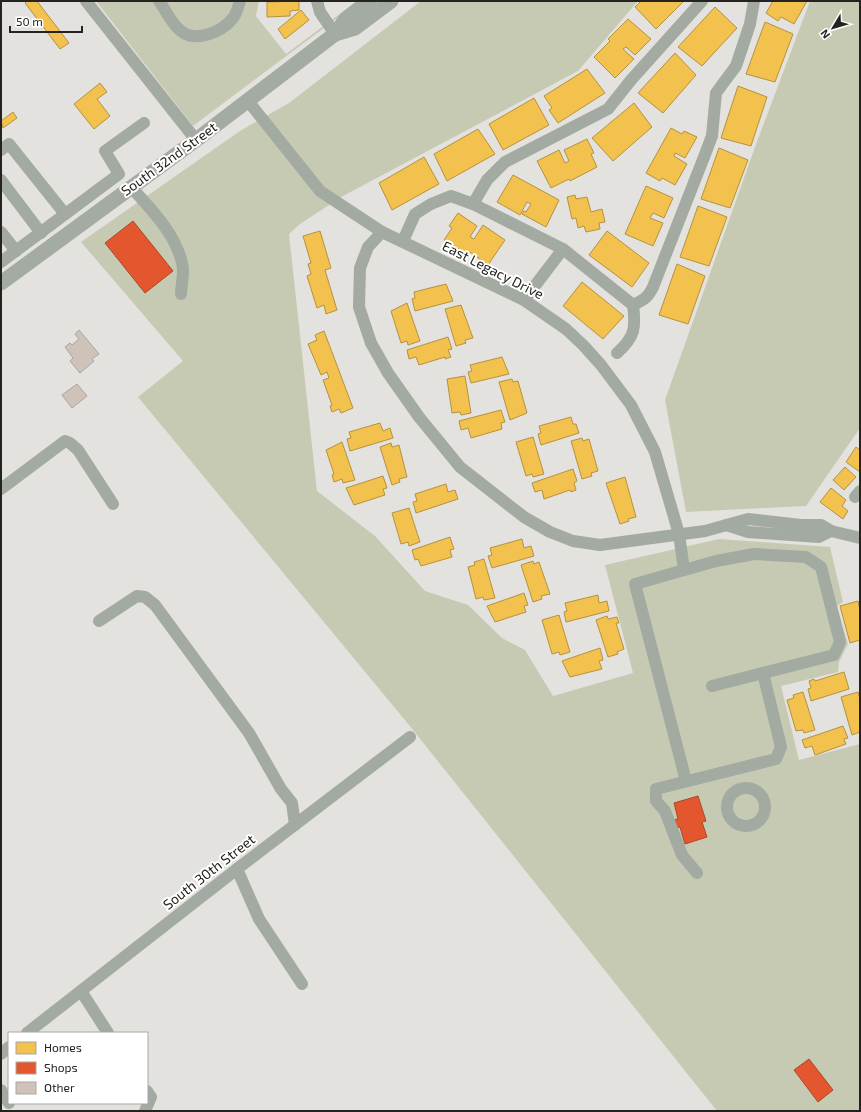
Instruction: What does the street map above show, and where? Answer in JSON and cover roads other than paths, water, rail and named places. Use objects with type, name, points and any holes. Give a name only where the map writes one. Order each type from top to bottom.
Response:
[{"type":"main road","name":"South 32nd Street","points":[[1,283],[248,101],[335,34],[346,19],[369,1]]},
{"type":"main road","name":"South 32nd Street","points":[[335,34],[355,28],[391,1]]},
{"type":"street","points":[[86,1],[196,140]]},
{"type":"street","points":[[159,1],[180,30],[189,35],[195,36],[215,31],[226,25],[236,14],[240,1]]},
{"type":"street","points":[[473,204],[487,180],[505,162],[608,109],[631,80],[702,1]]},
{"type":"street","points":[[633,305],[645,300],[653,287],[712,136],[716,93],[736,66],[750,24],[754,1]]},
{"type":"street","points":[[319,7],[335,34]]},
{"type":"street","name":"East Legacy Drive","points":[[248,101],[320,191],[382,232],[524,300],[566,329],[584,346],[601,365],[631,405],[656,452],[678,534],[684,570]]},
{"type":"street","points":[[1,262],[119,174],[105,151],[144,123]]},
{"type":"street","points":[[1,150],[9,144],[65,214]]},
{"type":"street","points":[[1,180],[41,233]]},
{"type":"street","points":[[131,187],[166,228],[176,248],[183,264],[181,294]]},
{"type":"street","points":[[402,241],[415,214],[431,204],[451,196],[473,204],[563,249],[633,305],[635,325],[628,343],[617,353]]},
{"type":"street","points":[[1,232],[16,251]]},
{"type":"street","points":[[382,232],[368,247],[360,268],[359,307],[371,343],[388,373],[419,418],[460,467],[524,517],[550,532],[573,541],[600,545],[705,531],[725,524],[748,519],[821,524],[831,531],[860,538]]},
{"type":"street","points":[[524,300],[563,249]]},
{"type":"street","points":[[1,489],[65,442],[70,443],[78,450],[114,504]]},
{"type":"street","points":[[776,522],[777,535]]},
{"type":"street","points":[[725,524],[748,532],[777,535],[819,537],[831,531]]},
{"type":"street","points":[[686,782],[635,584],[716,561],[754,554],[806,556],[822,566],[840,642],[834,655],[712,686]]},
{"type":"street","points":[[100,621],[137,596],[145,598],[155,604],[249,733],[281,789],[292,804],[295,825]]},
{"type":"street","points":[[697,873],[686,861],[679,850],[665,811],[655,798],[656,789],[776,759],[781,747],[763,673]]},
{"type":"street","name":"South 30th Street","points":[[28,1032],[237,869],[410,737]]},
{"type":"street","points":[[734,770],[739,789]]},
{"type":"street","points":[[237,869],[259,919],[302,984]]},
{"type":"street","points":[[81,991],[107,1032]]},
{"type":"street","points":[[1,1090],[8,1101]]},
{"type":"street","points":[[148,1092],[151,1097],[148,1104]]}]
